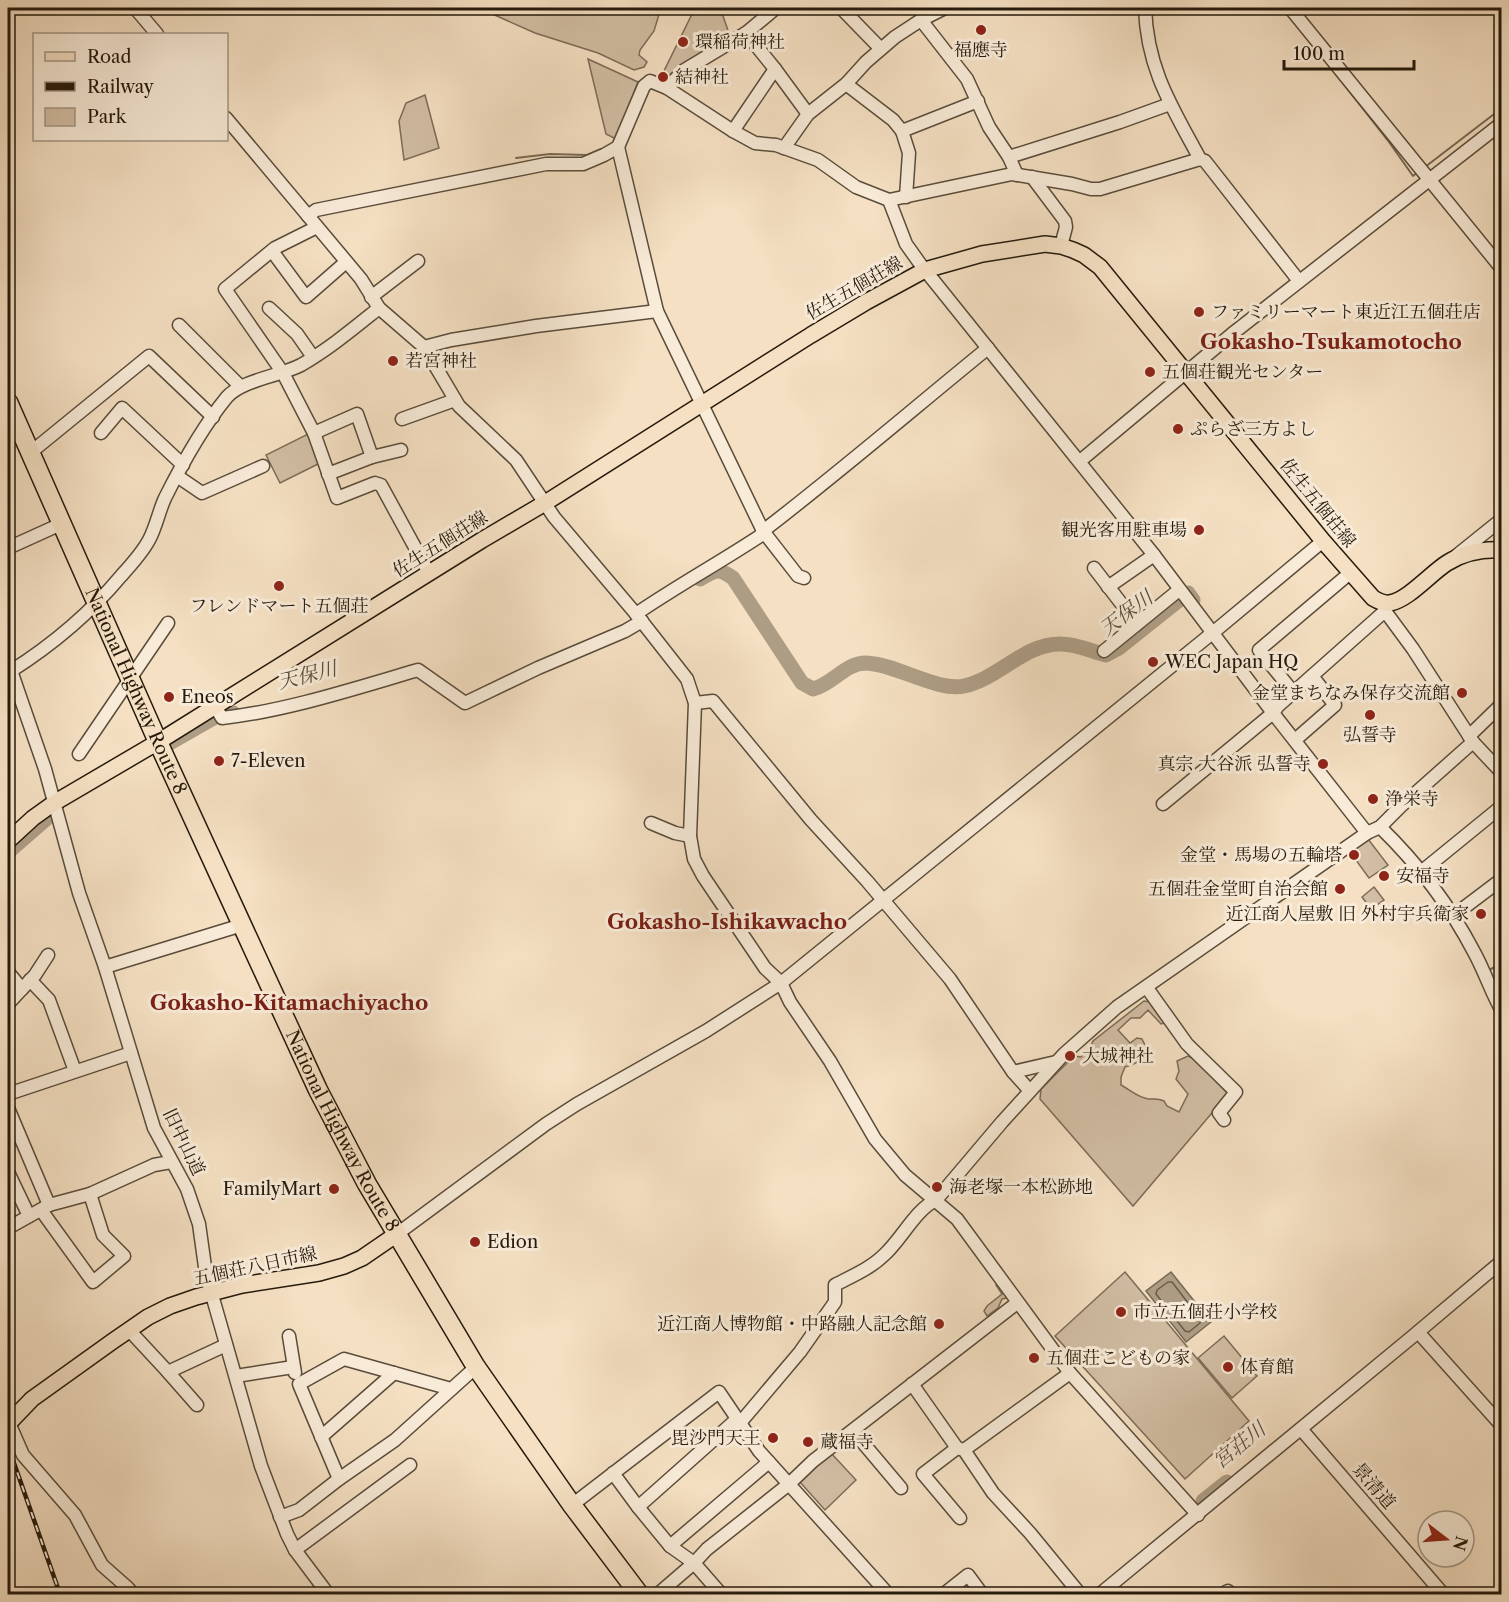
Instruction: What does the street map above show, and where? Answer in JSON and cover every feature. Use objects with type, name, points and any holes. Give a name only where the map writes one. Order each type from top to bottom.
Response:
[{"type":"highway","name":"National Highway Route 8","points":[[8,402],[98,603],[129,679],[318,1090],[367,1184],[476,1367],[572,1504],[639,1594]]},
{"type":"main road","name":"佐生五個荘線","points":[[8,841],[33,818],[54,803],[158,742],[219,712],[429,573],[866,302],[925,270],[982,254],[1022,246],[1046,244],[1061,246],[1084,255],[1100,267],[1173,360],[1186,372],[1323,541],[1373,598],[1386,607]]},
{"type":"main road","points":[[1386,607],[1401,599],[1449,562],[1487,550],[1502,550]]},
{"type":"main road","name":"五個荘八日市線","points":[[8,1424],[32,1399],[129,1330],[170,1306],[242,1285],[319,1273],[344,1266],[362,1258],[397,1234]]},
{"type":"street","points":[[135,8],[156,33]]},
{"type":"street","points":[[667,88],[683,71],[746,33],[776,8]]},
{"type":"street","points":[[841,8],[881,49]]},
{"type":"street","points":[[784,148],[808,114],[846,84],[866,62],[924,15],[945,8]]},
{"type":"street","points":[[1145,8],[1146,28],[1158,80],[1200,159],[1205,161],[1299,281]]},
{"type":"street","points":[[1290,8],[1502,269]]},
{"type":"street","points":[[924,15],[967,79],[989,127],[1009,157],[1017,175]]},
{"type":"street","points":[[746,33],[808,114]]},
{"type":"street","points":[[733,131],[775,69]]},
{"type":"street","points":[[804,578],[798,576],[763,531],[657,311],[618,147],[644,86],[650,81],[667,88],[733,131],[755,142],[784,148],[818,160],[856,187],[889,200],[1012,174],[1100,189],[1200,159]]},
{"type":"street","points":[[846,84],[893,120],[902,131],[909,153],[906,196]]},
{"type":"street","points":[[902,131],[978,101]]},
{"type":"street","points":[[1009,157],[1170,104]]},
{"type":"street","points":[[228,120],[361,279],[379,308],[424,347],[457,403],[516,460],[554,517],[639,617],[687,679],[695,703],[690,836],[694,859],[703,876],[765,968],[782,983],[790,1002],[830,1061],[875,1139],[899,1169],[957,1219],[1070,1373],[1198,1515]]},
{"type":"street","points":[[1080,461],[1299,281],[1422,173],[1502,123]]},
{"type":"street","points":[[308,216],[316,210],[546,164],[583,164],[618,147]]},
{"type":"street","points":[[1032,177],[1065,221],[1066,227],[1061,246]]},
{"type":"street","points":[[889,200],[906,244],[925,270],[1080,461],[1182,594],[1215,631],[1367,833]]},
{"type":"street","points":[[317,227],[272,250],[225,289],[283,373],[314,433],[337,498],[375,483],[381,485],[429,573]]},
{"type":"street","points":[[272,250],[306,297],[346,262]]},
{"type":"street","points":[[371,297],[418,261]]},
{"type":"street","points":[[269,308],[297,334],[313,357]]},
{"type":"street","points":[[9,667],[33,657],[98,603],[136,559],[149,540],[164,500],[180,471],[229,395],[240,386],[283,373],[313,357],[379,308]]},
{"type":"street","points":[[424,347],[504,331],[597,317],[657,311]]},
{"type":"street","points":[[179,325],[240,386]]},
{"type":"street","points":[[219,712],[222,718],[237,717],[418,670],[465,703],[538,668],[625,631],[682,582],[702,573],[760,536],[763,531],[814,492],[988,348]]},
{"type":"street","points":[[30,453],[149,356],[213,417]]},
{"type":"street","points":[[402,419],[457,403]]},
{"type":"street","points":[[101,433],[122,408],[202,493],[263,466]]},
{"type":"street","points":[[314,433],[357,414],[372,457]]},
{"type":"street","points":[[328,474],[372,457],[401,450]]},
{"type":"street","points":[[1449,562],[1502,519]]},
{"type":"street","points":[[8,548],[61,524]]},
{"type":"street","points":[[397,1234],[546,1124],[706,1031],[782,983],[1323,541]]},
{"type":"street","points":[[1108,587],[1154,555]]},
{"type":"street","points":[[1094,568],[1137,624]]},
{"type":"street","points":[[1293,692],[1258,650],[1350,573]]},
{"type":"street","points":[[1104,651],[1137,624],[1182,594]]},
{"type":"street","points":[[1163,804],[1275,710],[1386,607],[1471,739],[1502,773]]},
{"type":"street","points":[[79,754],[168,623]]},
{"type":"street","name":"旧中山道","points":[[9,667],[45,769],[79,893],[105,967],[154,1128],[187,1190],[196,1214],[206,1274],[261,1466],[295,1550],[328,1594]]},
{"type":"street","points":[[1297,738],[1335,705],[1312,676]]},
{"type":"street","points":[[695,703],[713,701],[811,820],[950,979],[1013,1072],[1030,1091]]},
{"type":"street","points":[[638,1507],[739,1421],[800,1352],[835,1302],[835,1285],[882,1258],[928,1204],[936,1200],[1030,1091],[1117,1007],[1367,833],[1380,827],[1471,739],[1502,704]]},
{"type":"street","points":[[1422,871],[1502,806]]},
{"type":"street","points":[[651,823],[675,834],[690,836]]},
{"type":"street","points":[[1380,827],[1422,871],[1454,915],[1480,962],[1489,987],[1502,1011]]},
{"type":"street","points":[[1454,915],[1502,879]]},
{"type":"street","points":[[105,967],[242,924]]},
{"type":"street","points":[[8,1004],[26,985],[48,955]]},
{"type":"street","points":[[8,972],[49,1000],[75,1071]]},
{"type":"street","points":[[1147,988],[1187,1044],[1236,1092],[1220,1113],[1224,1119]]},
{"type":"street","points":[[8,1094],[131,1053]]},
{"type":"street","points":[[1013,1072],[1058,1062]]},
{"type":"street","points":[[8,1108],[45,1208],[93,1282],[124,1256],[103,1235],[90,1194]]},
{"type":"street","points":[[8,1228],[45,1208],[90,1194],[154,1165],[171,1162]]},
{"type":"street","points":[[9,1178],[29,1216]]},
{"type":"street","points":[[1100,1594],[1500,1264]]},
{"type":"street","points":[[658,1594],[707,1549],[789,1484],[813,1461],[1017,1303]]},
{"type":"street","points":[[129,1330],[197,1405]]},
{"type":"street","points":[[1418,1332],[1502,1426]]},
{"type":"street","points":[[289,1336],[293,1367],[339,1479]]},
{"type":"street","points":[[168,1372],[226,1345]]},
{"type":"street","points":[[299,1384],[344,1359],[451,1389]]},
{"type":"street","points":[[236,1376],[293,1367]]},
{"type":"street","points":[[280,1517],[299,1510],[395,1440],[476,1367]]},
{"type":"street","points":[[321,1437],[394,1373]]},
{"type":"street","points":[[960,1518],[923,1474],[1070,1373]]},
{"type":"street","points":[[912,1384],[993,1493],[1030,1533],[1080,1594]]},
{"type":"street","points":[[572,1504],[719,1392],[769,1462],[888,1594]]},
{"type":"street","points":[[8,1424],[23,1455],[75,1515],[102,1565],[133,1594]]},
{"type":"street","name":"景清道","points":[[1301,1429],[1443,1594]]},
{"type":"street","points":[[853,1431],[901,1488]]},
{"type":"street","points":[[670,1546],[769,1462]]},
{"type":"street","points":[[295,1550],[410,1465]]},
{"type":"street","points":[[613,1473],[670,1546],[694,1563],[721,1594]]},
{"type":"street","points":[[944,1594],[968,1575],[982,1594]]},
{"type":"green space","points":[[479,8],[661,8],[654,31],[640,50],[639,55],[647,62],[644,67],[634,70],[598,53],[535,33]]},
{"type":"green space","points":[[695,8],[729,8],[722,13],[731,39],[671,80],[662,75]]},
{"type":"green space","points":[[588,59],[638,82],[616,139],[606,134]]},
{"type":"green space","points":[[425,95],[439,148],[404,160],[399,121],[406,103]]},
{"type":"green space","points":[[310,433],[318,464],[280,483],[266,455]]},
{"type":"green space","points":[[1368,839],[1388,865],[1369,878],[1350,852]]},
{"type":"green space","points":[[1374,887],[1384,900],[1371,909],[1362,897]]},
{"type":"green space","points":[[1144,1001],[1150,1002],[1165,1023],[1161,1024],[1148,1010],[1140,1018],[1131,1018],[1118,1030],[1130,1043],[1137,1038],[1142,1039],[1145,1044],[1137,1062],[1125,1067],[1121,1085],[1142,1098],[1164,1101],[1167,1106],[1179,1112],[1188,1094],[1176,1079],[1179,1071],[1177,1061],[1188,1056],[1196,1060],[1228,1094],[1133,1206],[1040,1099],[1041,1089],[1074,1056],[1081,1057],[1093,1041]]},
{"type":"green space","points":[[1125,1272],[1249,1421],[1185,1479],[1055,1336]]},
{"type":"green space","points":[[998,1284],[1007,1298],[1002,1299],[998,1308],[987,1316],[984,1311],[987,1306],[1002,1294],[996,1285]]},
{"type":"green space","name":"体育館","points":[[1224,1336],[1257,1376],[1232,1398],[1198,1358]]},
{"type":"green space","points":[[830,1452],[856,1480],[825,1510],[799,1481]]},
{"type":"water","points":[[1171,1272],[1211,1322],[1186,1342],[1146,1291]]},
{"type":"waterway","points":[[1309,40],[1413,176],[1418,172]]},
{"type":"waterway","points":[[1425,167],[1502,108]]},
{"type":"waterway","points":[[516,158],[550,154],[587,155],[601,149]]},
{"type":"waterway","name":"天保川","points":[[700,579],[716,571],[724,572],[733,578],[802,683],[813,689],[827,683],[852,666],[866,663],[954,687],[976,682],[1023,655],[1048,645],[1072,645],[1106,655],[1119,648],[1188,593],[1193,600]]},
{"type":"waterway","name":"天保川","points":[[161,748],[217,716],[233,713]]},
{"type":"waterway","name":"天保川","points":[[8,852],[55,811]]},
{"type":"waterway","points":[[1488,969],[1502,963]]},
{"type":"waterway","name":"宮荘川","points":[[1203,1501],[1227,1482]]},
{"type":"railway","points":[[8,1446],[60,1594]]},
{"type":"place","name":"福應寺","points":[[981,30]]},
{"type":"place","name":"環稲荷神社","points":[[683,42]]},
{"type":"place","name":"結神社","points":[[663,77]]},
{"type":"place","name":"ファミリーマート東近江五個荘店","points":[[1199,312]]},
{"type":"place","name":"若宮神社","points":[[393,361]]},
{"type":"place","name":"五個荘観光センター","points":[[1150,372]]},
{"type":"place","name":"ぷらざ三方よし","points":[[1178,429]]},
{"type":"place","name":"観光客用駐車場","points":[[1199,530]]},
{"type":"place","name":"フレンドマート五個荘","points":[[279,586]]},
{"type":"place","name":"WEC Japan HQ","points":[[1153,662]]},
{"type":"place","name":"金堂まちなみ保存交流館","points":[[1462,693]]},
{"type":"place","name":"Eneos","points":[[169,697]]},
{"type":"place","name":"弘誓寺","points":[[1370,715]]},
{"type":"place","name":"7-Eleven","points":[[219,761]]},
{"type":"place","name":"真宗 大谷派 弘誓寺","points":[[1323,764]]},
{"type":"place","name":"浄栄寺","points":[[1373,799]]},
{"type":"place","name":"金堂・馬場の五輪塔","points":[[1354,855]]},
{"type":"place","name":"安福寺","points":[[1384,876]]},
{"type":"place","name":"五個荘金堂町自治会館","points":[[1340,889]]},
{"type":"place","name":"近江商人屋敷 旧 外村宇兵衛家","points":[[1481,914]]},
{"type":"place","name":"大城神社","points":[[1070,1056]]},
{"type":"place","name":"海老塚一本松跡地","points":[[937,1187]]},
{"type":"place","name":"FamilyMart","points":[[334,1189]]},
{"type":"place","name":"Edion","points":[[475,1242]]},
{"type":"place","name":"市立五個荘小学校","points":[[1121,1312]]},
{"type":"place","name":"近江商人博物館・中路融人記念館","points":[[939,1324]]},
{"type":"place","name":"五個荘こどもの家","points":[[1034,1358]]},
{"type":"place","name":"体育館","points":[[1228,1367]]},
{"type":"place","name":"毘沙門天王","points":[[773,1438]]},
{"type":"place","name":"蔵福寺","points":[[808,1442]]},
{"type":"district","name":"Gokasho-Tsukamotocho","points":[[1331,341]]},
{"type":"district","name":"Gokasho-Ishikawacho","points":[[727,921]]},
{"type":"district","name":"Gokasho-Kitamachiyacho","points":[[289,1002]]}]
